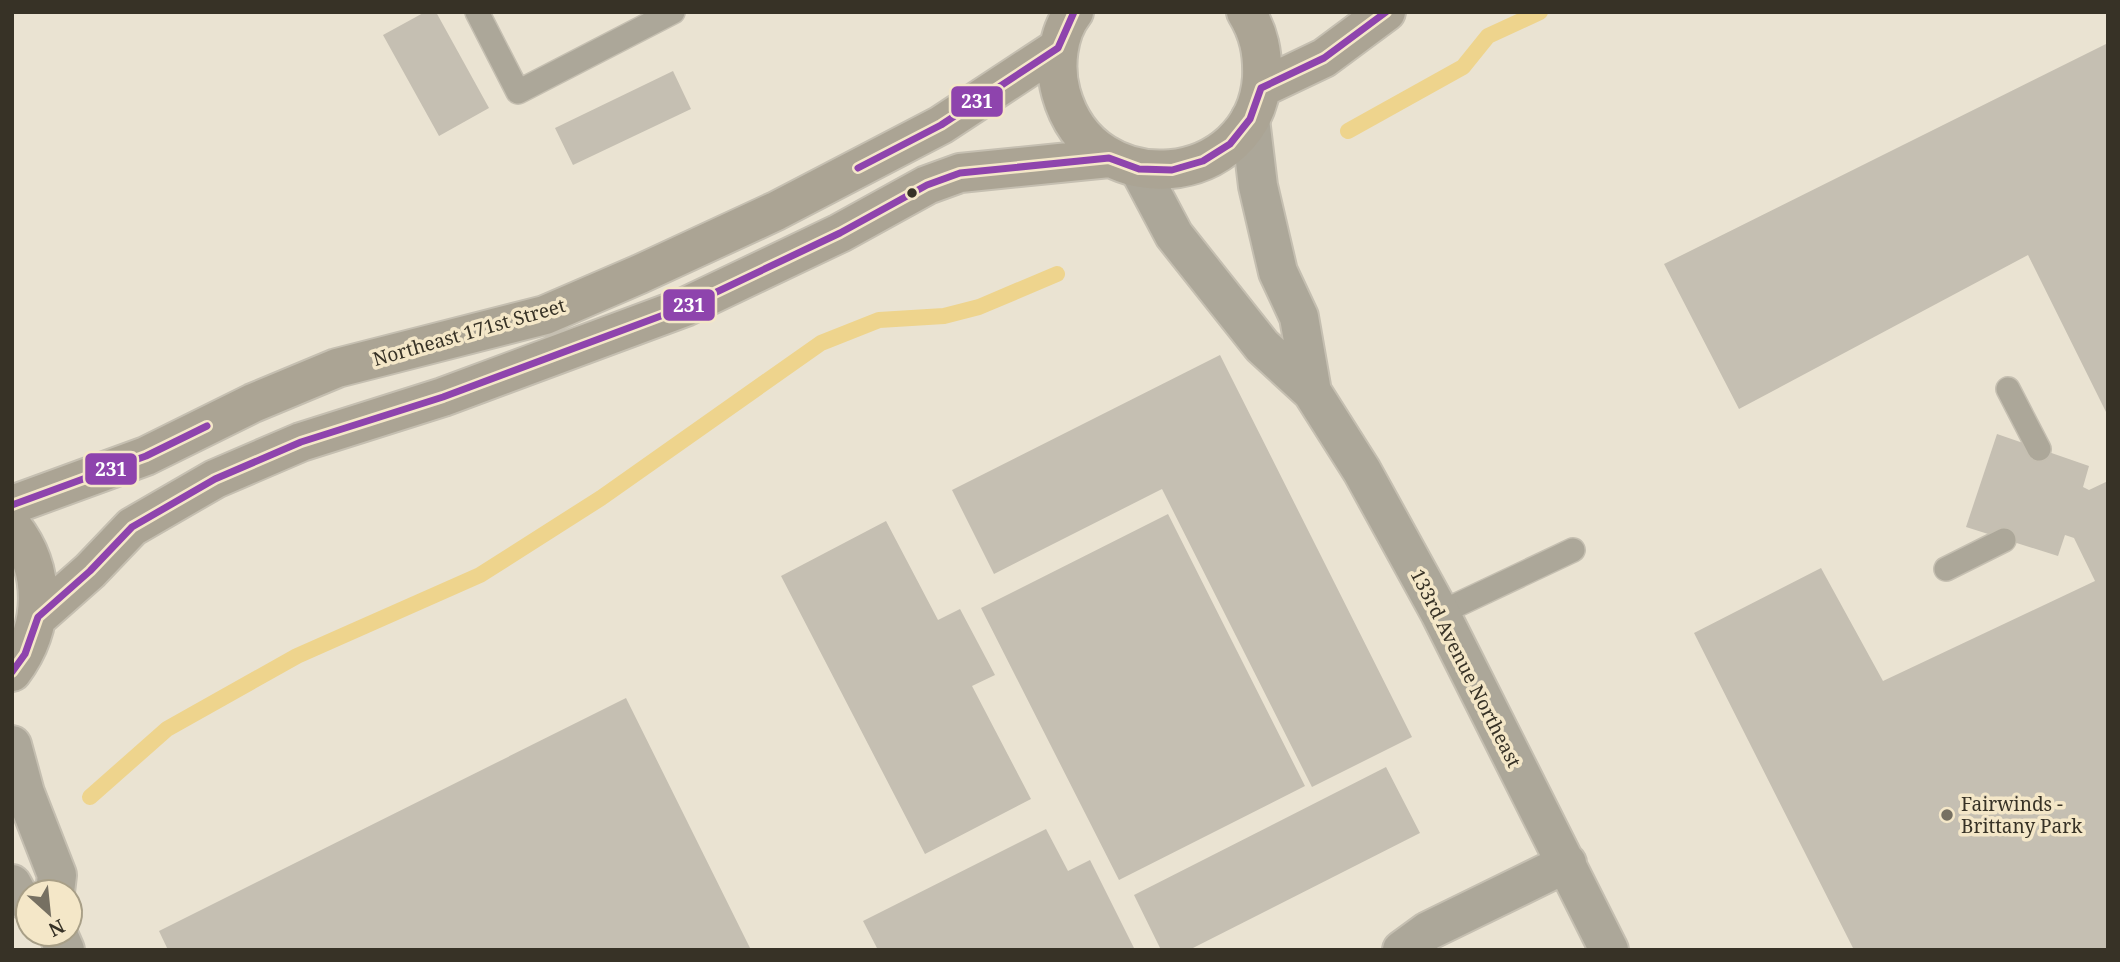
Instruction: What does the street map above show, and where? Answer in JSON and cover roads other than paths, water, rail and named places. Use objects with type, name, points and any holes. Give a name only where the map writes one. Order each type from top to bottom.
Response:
[{"type":"main road","points":[[1074,12],[1059,48],[1058,80],[1066,111],[1084,138],[1124,163]]},
{"type":"main road","points":[[38,618],[90,571],[132,527],[215,479],[301,442],[443,397],[685,307],[840,233],[927,185],[960,173],[1124,163],[1172,170],[1203,161],[1230,144],[1255,103],[1263,57],[1254,25],[1245,12]]},
{"type":"main road","points":[[1255,103],[1324,58],[1386,12]]},
{"type":"main road","name":"Northeast 171st Street","points":[[12,505],[146,456],[253,403],[337,368],[545,314],[640,274],[776,211],[941,125],[1059,48]]},
{"type":"main road","points":[[12,526],[24,541],[37,578],[38,618],[25,654],[12,672]]},
{"type":"street","name":"133rd Avenue Northeast","points":[[1255,103],[1258,186],[1278,272],[1299,317],[1312,392]]},
{"type":"street","name":"133rd Avenue Northeast","points":[[1124,163],[1174,235],[1262,346],[1312,392],[1362,471],[1440,613],[1609,950]]},
{"type":"street","points":[[12,745],[25,793],[57,878]]},
{"type":"street","points":[[1402,950],[1428,931],[1567,863]]},
{"type":"lane","points":[[477,12],[518,92],[673,12]]},
{"type":"lane","points":[[2008,388],[2039,449]]},
{"type":"lane","points":[[1946,569],[2004,540]]},
{"type":"lane","points":[[1440,613],[1573,550]]},
{"type":"waterway","points":[[1348,131],[1463,67],[1488,36],[1540,12]]},
{"type":"waterway","points":[[90,797],[167,729],[297,656],[480,575],[601,498],[821,343],[879,320],[944,316],[979,307],[1057,274]]},
{"type":"place","name":"Fairwinds - Brittany Park","points":[[1947,815]]}]
